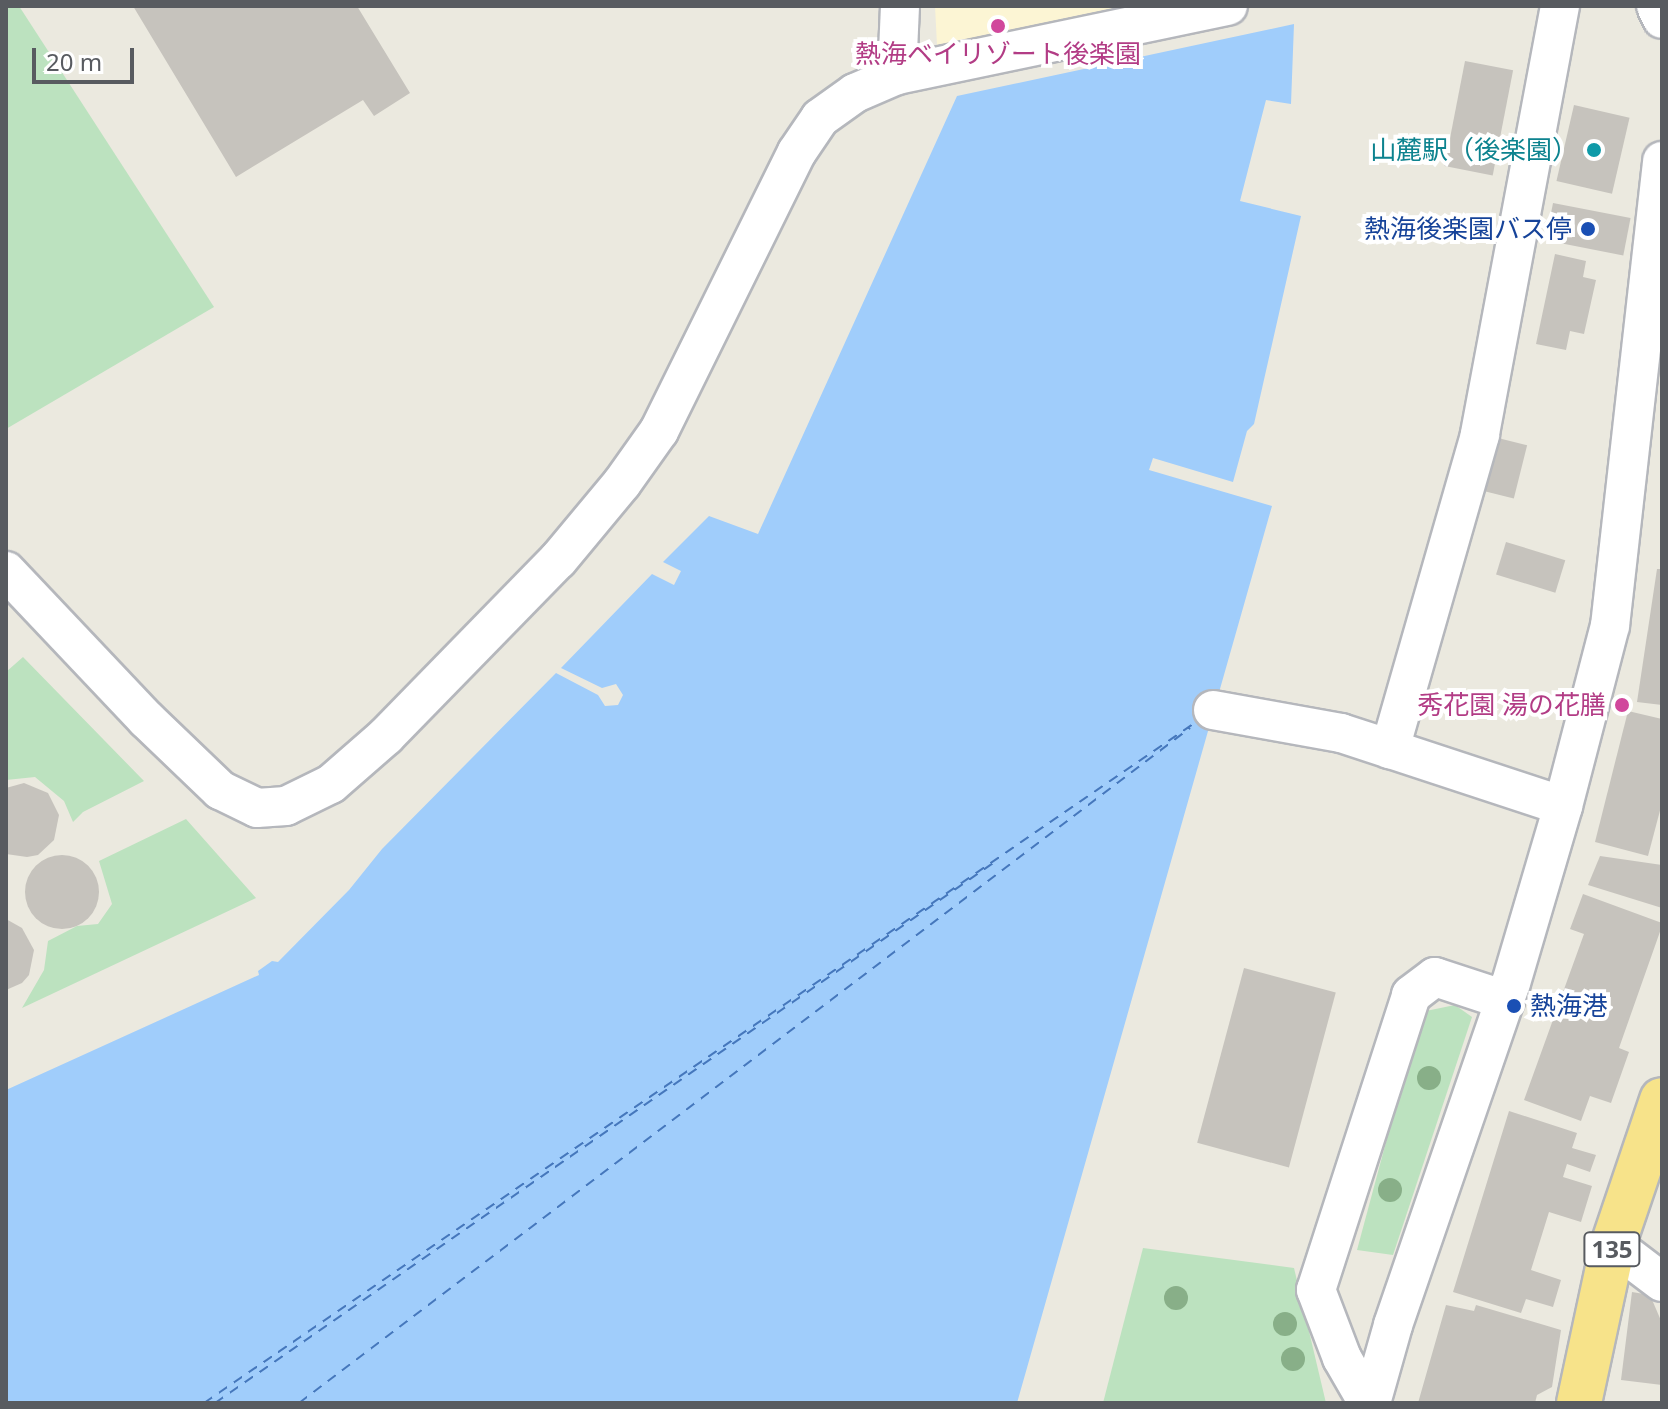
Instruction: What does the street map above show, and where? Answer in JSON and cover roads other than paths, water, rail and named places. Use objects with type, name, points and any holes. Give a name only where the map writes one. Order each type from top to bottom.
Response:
[{"type":"highway","name":"135","points":[[1579,1403],[1613,1245],[1662,1100]]},
{"type":"street","points":[[897,75],[900,6]]},
{"type":"street","points":[[6,571],[146,719],[220,790],[257,808],[286,806],[331,784],[386,736],[547,571],[622,483],[659,431],[805,141],[820,118],[855,93],[897,75],[1228,6]]},
{"type":"street","points":[[1390,749],[1480,435],[1560,6]]},
{"type":"street","points":[[1656,6],[1662,19]]},
{"type":"street","points":[[1369,1403],[1505,1000],[1563,806],[1610,626],[1662,161]]},
{"type":"street","points":[[1213,710],[1341,733],[1563,806]]},
{"type":"street","points":[[1369,1403],[1342,1358],[1316,1290],[1411,995],[1435,977],[1505,1000]]},
{"type":"street","points":[[1613,1245],[1662,1282]]},
{"type":"water","points":[[1294,24],[1291,104],[1266,100],[1240,201],[1301,216],[1254,424],[1247,431],[1233,482],[1153,458],[1149,470],[1272,506],[1017,1403],[6,1403],[6,1090],[259,975],[258,971],[272,961],[278,962],[349,890],[382,849],[556,673],[598,695],[605,706],[618,705],[623,695],[616,684],[602,688],[561,668],[652,574],[674,585],[681,571],[663,562],[709,516],[758,534],[957,96]]},
{"type":"place","name":"熱海ベイリゾート後楽園","points":[[998,26]]},
{"type":"place","name":"山麓駅（後楽園）","points":[[1594,150]]},
{"type":"place","name":"熱海後楽園バス停","points":[[1588,229]]},
{"type":"place","name":"秀花園 湯の花膳","points":[[1622,705]]},
{"type":"place","name":"熱海港","points":[[1514,1006]]}]
